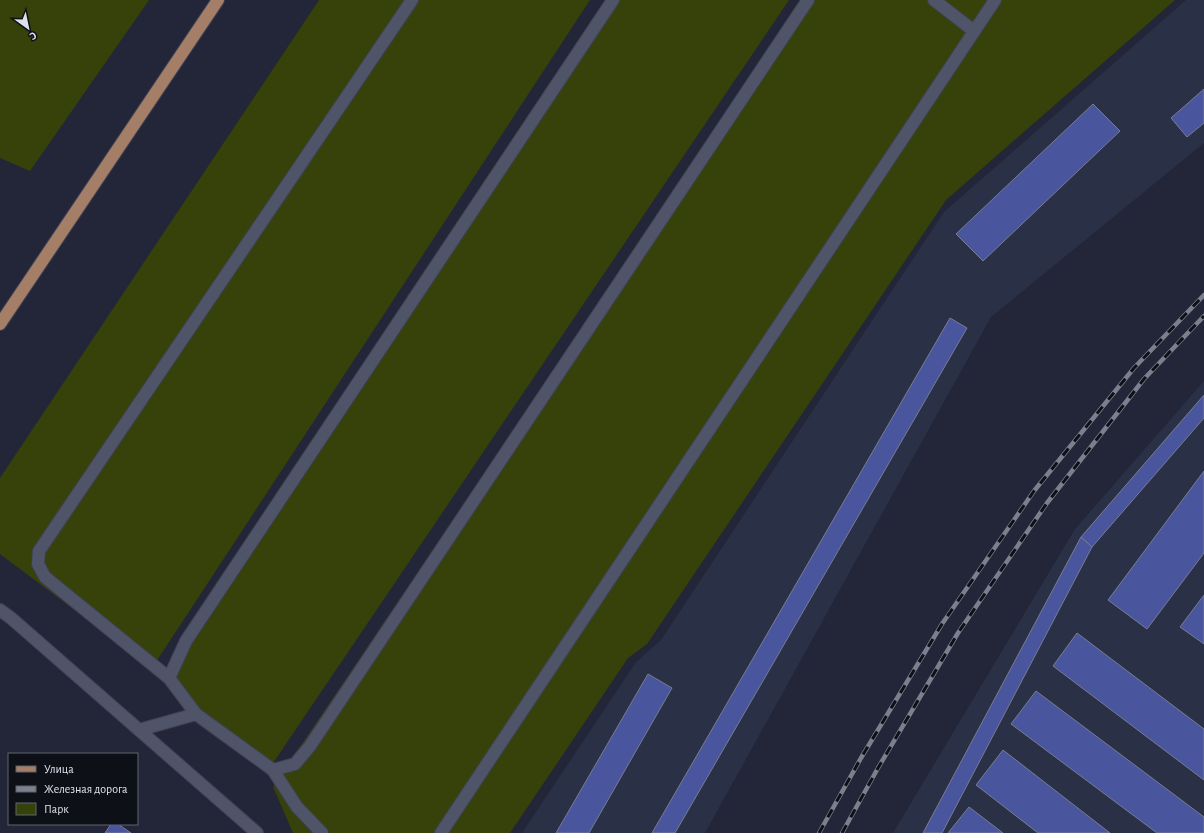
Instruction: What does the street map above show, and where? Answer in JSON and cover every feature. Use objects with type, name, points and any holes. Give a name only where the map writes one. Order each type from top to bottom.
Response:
[{"type":"main road","points":[[0,324],[218,0]]},
{"type":"lane","points":[[322,833],[297,807],[273,770],[196,714],[170,678],[45,577],[38,564],[39,552],[412,0]]},
{"type":"lane","points":[[170,678],[186,641],[612,0]]},
{"type":"lane","points":[[273,770],[295,764],[310,746],[808,0]]},
{"type":"lane","points":[[934,0],[974,31]]},
{"type":"lane","points":[[441,833],[995,0]]},
{"type":"lane","points":[[0,610],[257,833]]},
{"type":"lane","points":[[139,730],[196,714]]},
{"type":"shaded area","points":[[1186,0],[1204,0],[1204,143],[991,317],[705,833],[522,833],[636,662],[661,640],[944,212]]},
{"type":"shaded area","points":[[1204,381],[1204,833],[893,833],[1075,529]]},
{"type":"green space","points":[[0,0],[149,0],[30,171],[0,158]]},
{"type":"green space","points":[[319,0],[590,0],[152,668],[0,554],[0,478]]},
{"type":"green space","points":[[606,0],[789,0],[271,766],[164,679]]},
{"type":"green space","points":[[804,0],[1175,0],[946,200],[647,644],[628,658],[510,833],[293,833],[273,787]]},
{"type":"building","points":[[1204,89],[1204,123],[1187,137],[1171,118]]},
{"type":"building","points":[[1093,104],[1120,131],[983,261],[956,234]]},
{"type":"building","points":[[950,318],[967,328],[675,833],[652,833]]},
{"type":"building","points":[[1204,395],[1204,418],[1092,547],[1081,537]]},
{"type":"building","points":[[1204,471],[1204,553],[1147,629],[1108,600]]},
{"type":"building","points":[[1081,537],[1092,547],[942,833],[923,833]]},
{"type":"building","points":[[1204,595],[1204,644],[1180,627]]},
{"type":"building","points":[[1077,633],[1204,729],[1204,780],[1053,666]]},
{"type":"building","points":[[648,674],[672,688],[589,833],[556,833]]},
{"type":"building","points":[[1036,691],[1204,817],[1204,833],[1157,833],[1011,724]]},
{"type":"building","points":[[1003,750],[1110,833],[1038,833],[976,785]]},
{"type":"building","points":[[969,807],[1003,833],[948,833]]},
{"type":"building","points":[[110,825],[119,825],[131,833],[105,833]]},
{"type":"railway","points":[[819,833],[861,758],[942,624],[1034,491],[1134,368],[1204,295]]},
{"type":"railway","points":[[842,833],[878,768],[958,633],[1047,503],[1144,379],[1204,316]]}]
